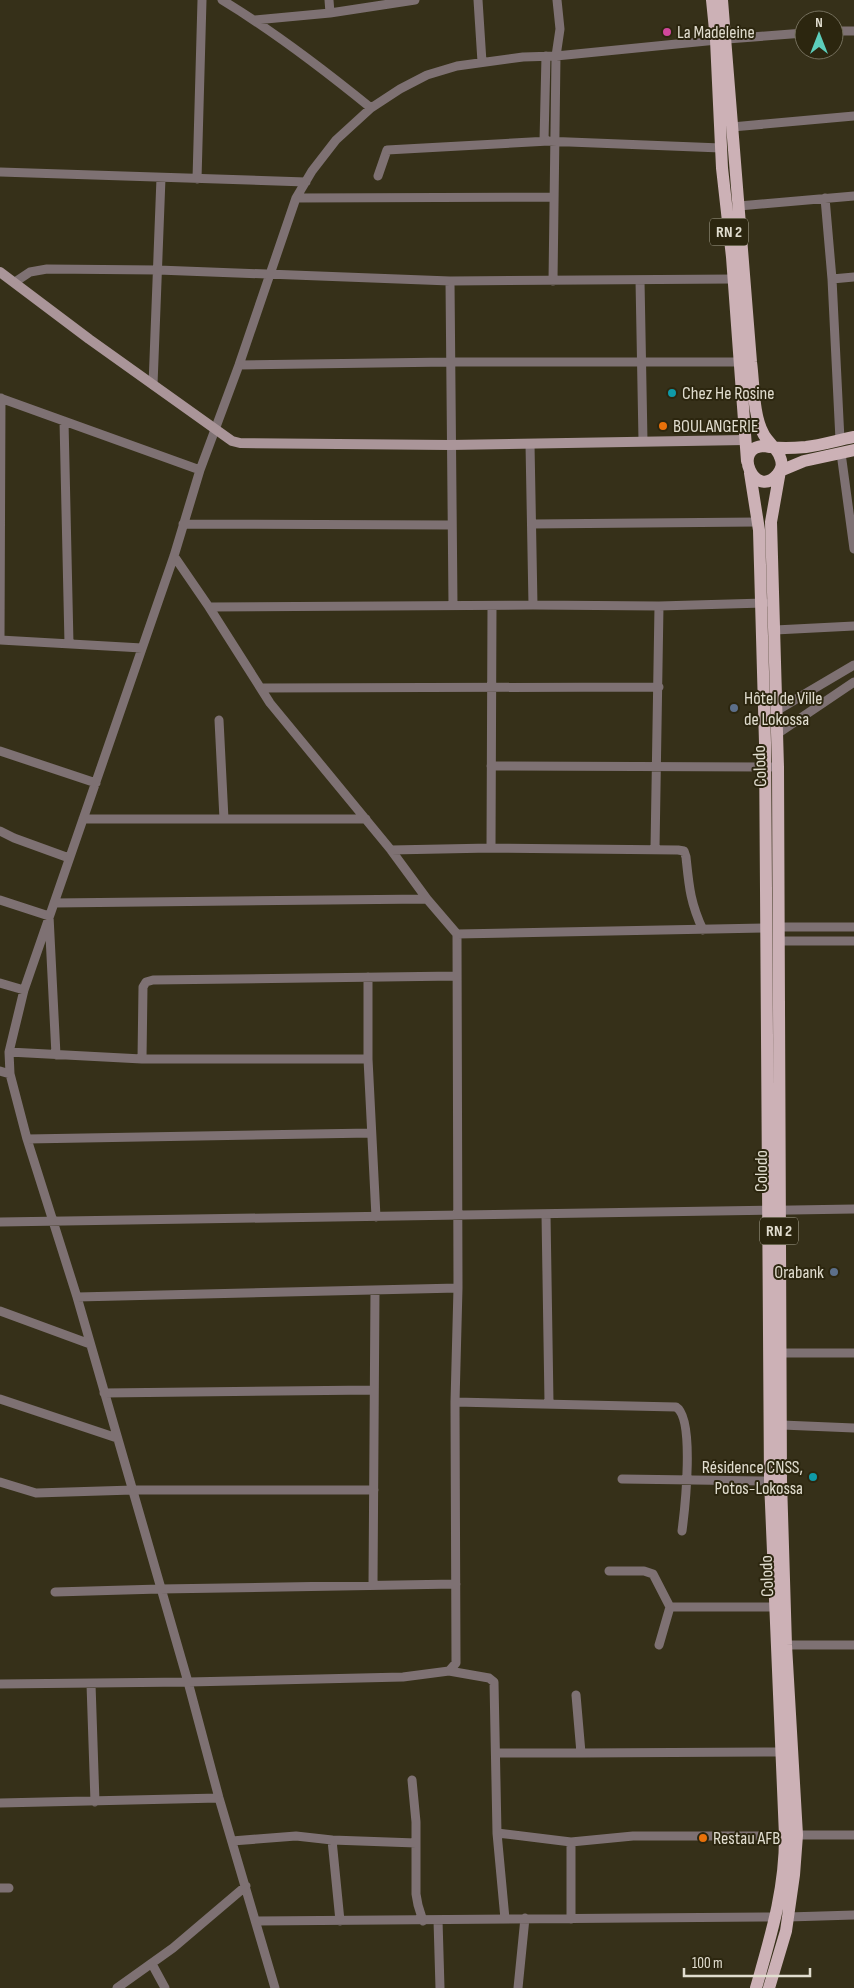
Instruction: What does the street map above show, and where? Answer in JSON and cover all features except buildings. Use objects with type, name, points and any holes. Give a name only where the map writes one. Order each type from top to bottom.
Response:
[{"type":"main road","name":"RN 2","points":[[712,0],[721,39],[732,127],[758,421],[762,433],[772,448]]},
{"type":"main road","name":"RN 2","points":[[722,0],[722,148],[741,362],[748,469]]},
{"type":"main road","points":[[0,272],[215,430],[232,441],[240,443],[450,445],[745,440]]},
{"type":"main road","points":[[854,437],[840,446],[780,471],[774,478],[766,481],[757,479],[748,469],[749,456],[755,449],[763,446],[772,448],[840,446],[854,450]]},
{"type":"main road","points":[[772,448],[779,454],[782,462],[780,471]]},
{"type":"main road","name":"Colodo","points":[[748,469],[753,484],[766,603],[775,630],[778,767],[773,928],[773,1210],[770,1481],[780,1752],[791,1836]]},
{"type":"main road","name":"Colodo","points":[[769,1988],[786,1931],[782,1917],[783,1881],[791,1836],[780,1353],[773,1210],[779,941],[773,928],[765,767],[766,603],[771,522],[780,471]]},
{"type":"main road","name":"Colodo","points":[[756,1988],[782,1917]]},
{"type":"street","points":[[197,179],[202,0]]},
{"type":"street","points":[[222,0],[255,20],[320,67],[371,108]]},
{"type":"street","points":[[328,0],[330,13]]},
{"type":"street","points":[[255,20],[330,13],[415,0]]},
{"type":"street","points":[[478,0],[482,62]]},
{"type":"street","points":[[553,281],[556,56],[560,29],[557,0]]},
{"type":"street","points":[[275,1988],[77,1297],[27,1139],[10,1074],[9,1052],[24,990],[174,556],[200,470],[239,365],[296,198],[336,140],[371,108],[427,75],[457,66],[721,39],[794,34]]},
{"type":"street","points":[[546,56],[544,141],[554,140]]},
{"type":"street","points":[[732,127],[854,116]]},
{"type":"street","points":[[378,176],[387,150],[554,140],[722,148]]},
{"type":"street","points":[[0,172],[306,182]]},
{"type":"street","points":[[152,385],[161,178]]},
{"type":"street","points":[[739,206],[854,196]]},
{"type":"street","points":[[296,198],[553,197]]},
{"type":"street","points":[[826,198],[840,446],[854,549]]},
{"type":"street","points":[[15,282],[38,269],[158,270],[450,281],[734,279]]},
{"type":"street","points":[[832,279],[854,277]]},
{"type":"street","points":[[640,280],[643,441]]},
{"type":"street","points":[[450,281],[449,362],[453,605]]},
{"type":"street","points":[[239,365],[449,362],[741,362]]},
{"type":"street","points":[[142,648],[0,640],[1,398],[200,470]]},
{"type":"street","points":[[64,421],[69,644]]},
{"type":"street","points":[[530,444],[533,605]]},
{"type":"street","points":[[532,524],[758,522]]},
{"type":"street","points":[[183,524],[451,526]]},
{"type":"street","points":[[174,556],[270,703],[366,819],[427,899],[457,934],[456,1663],[449,1671]]},
{"type":"street","points":[[209,607],[659,606],[766,603]]},
{"type":"street","points":[[491,848],[492,606]]},
{"type":"street","points":[[655,849],[659,606]]},
{"type":"street","points":[[775,630],[854,626]]},
{"type":"street","points":[[776,711],[854,665]]},
{"type":"street","points":[[777,734],[854,682]]},
{"type":"street","points":[[261,688],[659,687]]},
{"type":"street","points":[[219,720],[224,819]]},
{"type":"street","points":[[0,751],[96,783]]},
{"type":"street","points":[[491,766],[778,767]]},
{"type":"street","points":[[83,819],[366,819]]},
{"type":"street","points":[[0,831],[69,858]]},
{"type":"street","points":[[391,850],[491,848],[678,850],[684,852],[691,902],[704,930]]},
{"type":"street","points":[[54,903],[427,899]]},
{"type":"street","points":[[0,900],[49,916]]},
{"type":"street","points":[[49,916],[56,1055]]},
{"type":"street","points":[[457,934],[854,927]]},
{"type":"street","points":[[779,941],[854,941]]},
{"type":"street","points":[[142,1059],[143,986],[146,982],[153,980],[456,976]]},
{"type":"street","points":[[368,977],[368,1059],[376,1217]]},
{"type":"street","points":[[0,983],[24,990]]},
{"type":"street","points":[[9,1052],[142,1059],[368,1059]]},
{"type":"street","points":[[0,1071],[10,1074]]},
{"type":"street","points":[[27,1139],[371,1133]]},
{"type":"street","points":[[0,1222],[854,1209]]},
{"type":"street","points":[[546,1214],[550,1403]]},
{"type":"street","points":[[77,1297],[458,1288]]},
{"type":"street","points":[[373,1585],[375,1290]]},
{"type":"street","points":[[0,1311],[90,1344]]},
{"type":"street","points":[[780,1353],[854,1353]]},
{"type":"street","points":[[104,1393],[374,1390]]},
{"type":"street","points":[[0,1399],[117,1438]]},
{"type":"street","points":[[455,1402],[676,1407],[682,1410],[685,1419],[688,1479],[682,1530]]},
{"type":"street","points":[[782,1425],[854,1428]]},
{"type":"street","points":[[622,1479],[770,1481]]},
{"type":"street","points":[[0,1482],[36,1493],[132,1490],[374,1490]]},
{"type":"street","points":[[609,1570],[644,1570],[653,1574],[670,1607],[659,1645]]},
{"type":"street","points":[[55,1592],[456,1584]]},
{"type":"street","points":[[670,1607],[774,1607]]},
{"type":"street","points":[[786,1645],[854,1645]]},
{"type":"street","points":[[0,1684],[91,1684],[402,1677],[449,1671],[489,1678],[494,1682],[497,1753],[497,1833],[505,1919]]},
{"type":"street","points":[[91,1684],[95,1802]]},
{"type":"street","points":[[576,1695],[581,1753]]},
{"type":"street","points":[[497,1753],[780,1752]]},
{"type":"street","points":[[412,1780],[416,1822],[416,1894],[423,1921]]},
{"type":"street","points":[[0,1803],[219,1798]]},
{"type":"street","points":[[497,1833],[571,1842],[633,1836],[854,1834]]},
{"type":"street","points":[[232,1841],[296,1836],[332,1840],[416,1843]]},
{"type":"street","points":[[332,1840],[340,1921]]},
{"type":"street","points":[[571,1842],[571,1919]]},
{"type":"street","points":[[117,1988],[173,1948],[246,1886]]},
{"type":"street","points":[[257,1921],[423,1921],[525,1918],[854,1915]]},
{"type":"street","points":[[518,1988],[525,1918]]},
{"type":"street","points":[[438,1920],[440,1988]]},
{"type":"street","points":[[152,1964],[165,1988]]},
{"type":"place","name":"La Madeleine","points":[[667,32]]},
{"type":"place","name":"Chez He Rosine","points":[[672,393]]},
{"type":"place","name":"BOULANGERIE","points":[[663,426]]},
{"type":"place","name":"Hôtel de Ville de Lokossa","points":[[734,708]]},
{"type":"place","name":"Orabank","points":[[834,1272]]},
{"type":"place","name":"Résidence CNSS, Potos-Lokossa","points":[[813,1477]]},
{"type":"place","name":"Restau AFB","points":[[703,1838]]}]
